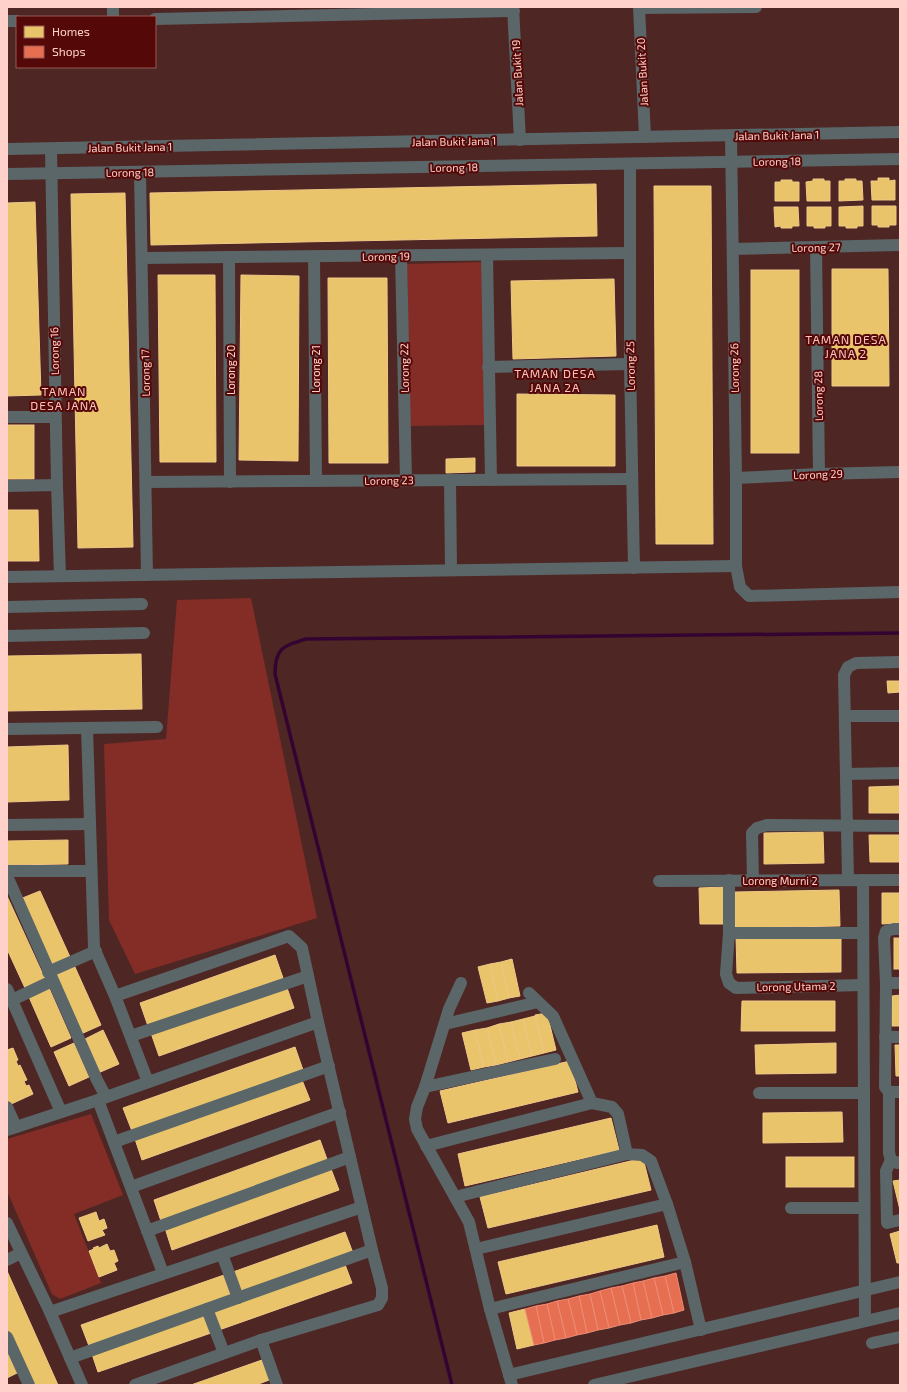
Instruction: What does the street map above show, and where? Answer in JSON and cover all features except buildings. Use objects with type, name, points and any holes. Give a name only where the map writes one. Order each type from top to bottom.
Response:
[{"type":"street","points":[[639,8],[756,7]]},
{"type":"street","name":"Jalan Bukit 20","points":[[639,8],[645,137]]},
{"type":"street","points":[[156,19],[392,10],[514,9]]},
{"type":"street","name":"Jalan Bukit 19","points":[[514,9],[520,140]]},
{"type":"street","name":"Jalan Bukit Jana 1","points":[[7,150],[900,132]]},
{"type":"street","name":"Lorong 26","points":[[731,136],[736,566],[740,587],[749,596],[900,592]]},
{"type":"street","name":"Lorong 16","points":[[51,149],[55,416],[60,576]]},
{"type":"street","name":"Lorong 18","points":[[7,174],[630,165],[900,159]]},
{"type":"street","name":"Lorong 25","points":[[630,165],[630,364],[634,568]]},
{"type":"street","name":"Lorong 17","points":[[140,172],[147,575]]},
{"type":"street","name":"Lorong 27","points":[[733,249],[900,245]]},
{"type":"street","name":"Lorong 28","points":[[816,247],[819,474]]},
{"type":"street","name":"Lorong 19","points":[[142,258],[487,255],[630,252]]},
{"type":"street","name":"Lorong 22","points":[[401,255],[406,480]]},
{"type":"street","points":[[487,255],[491,480]]},
{"type":"street","name":"Lorong 21","points":[[314,256],[316,481]]},
{"type":"street","name":"Lorong 20","points":[[229,257],[230,482]]},
{"type":"street","points":[[488,367],[630,364]]},
{"type":"street","points":[[7,417],[55,416]]},
{"type":"street","name":"Lorong 29","points":[[736,478],[900,472]]},
{"type":"street","name":"Lorong 23","points":[[146,482],[632,479]]},
{"type":"street","points":[[450,480],[451,570]]},
{"type":"street","points":[[7,486],[57,485]]},
{"type":"street","points":[[7,577],[736,566]]},
{"type":"street","points":[[7,607],[142,604]]},
{"type":"street","points":[[7,636],[144,633]]},
{"type":"street","points":[[848,880],[844,675],[848,667],[856,662],[900,662]]},
{"type":"street","points":[[844,716],[900,716]]},
{"type":"street","points":[[7,729],[157,727]]},
{"type":"street","points":[[87,728],[94,948],[115,996],[148,1082]]},
{"type":"street","points":[[846,774],[900,773]]},
{"type":"street","points":[[7,826],[90,824]]},
{"type":"street","points":[[753,880],[752,833],[757,828],[767,825],[900,826]]},
{"type":"street","points":[[7,871],[91,871]]},
{"type":"street","points":[[7,876],[97,1080],[114,1142],[163,1273]]},
{"type":"street","points":[[729,880],[729,933],[863,933]]},
{"type":"street","points":[[863,880],[865,1321]]},
{"type":"street","name":"Lorong Murni 2","points":[[659,881],[900,880]]},
{"type":"street","points":[[900,929],[894,929],[886,932],[884,938],[886,983],[885,1087],[895,1092],[890,1153],[896,1161],[886,1171],[887,1223],[900,1220]]},
{"type":"street","name":"Lorong Utama 2","points":[[729,933],[726,974],[729,983],[736,988],[863,985]]},
{"type":"street","points":[[115,996],[289,936],[302,948],[318,1022],[382,1288],[382,1298],[378,1305],[261,1340],[135,1385]]},
{"type":"street","points":[[12,1000],[50,976],[96,952]]},
{"type":"street","points":[[131,1036],[308,976]]},
{"type":"street","points":[[460,983],[449,1009],[415,1118],[417,1129],[469,1222],[490,1309],[511,1380],[701,1330],[900,1282]]},
{"type":"street","points":[[886,983],[900,983]]},
{"type":"street","points":[[7,989],[61,1112]]},
{"type":"street","points":[[529,993],[553,1016],[592,1103]]},
{"type":"street","points":[[445,1024],[538,1002]]},
{"type":"street","points":[[7,1107],[12,1129],[102,1099],[318,1022]]},
{"type":"street","points":[[885,1037],[900,1037]]},
{"type":"street","points":[[425,1086],[555,1059]]},
{"type":"street","points":[[114,1142],[329,1066]]},
{"type":"street","points":[[759,1093],[864,1093]]},
{"type":"street","points":[[426,1146],[592,1103],[612,1107],[618,1114],[627,1154]]},
{"type":"street","points":[[131,1187],[340,1112]]},
{"type":"street","points":[[455,1197],[627,1154],[642,1155],[652,1161],[667,1204],[685,1262],[701,1330]]},
{"type":"street","points":[[147,1231],[350,1157]]},
{"type":"street","points":[[476,1249],[667,1204]]},
{"type":"street","points":[[50,1312],[362,1207]]},
{"type":"street","points":[[791,1208],[864,1208]]},
{"type":"street","points":[[7,1223],[50,1312],[82,1385]]},
{"type":"street","points":[[70,1358],[372,1250]]},
{"type":"street","points":[[7,1260],[22,1253]]},
{"type":"street","points":[[222,1254],[238,1298]]},
{"type":"street","points":[[490,1309],[685,1262]]},
{"type":"street","points":[[207,1309],[224,1354]]},
{"type":"street","points":[[594,1385],[900,1312]]},
{"type":"street","points":[[7,1337],[29,1385]]},
{"type":"street","points":[[872,1343],[900,1337]]},
{"type":"street","points":[[261,1340],[274,1384]]},
{"type":"shaded area","points":[[482,262],[485,425],[410,426],[407,264]]},
{"type":"shaded area","points":[[251,598],[317,918],[135,974],[109,920],[104,744],[166,739],[177,600]]},
{"type":"shaded area","points":[[91,1114],[123,1195],[74,1214],[101,1283],[60,1299],[52,1294],[7,1191],[7,1139]]},
{"type":"waterway","points":[[452,1385],[275,674],[275,665],[279,653],[286,646],[306,639],[900,633]]},
{"type":"district","name":"TAMAN DESA JANA 2","points":[[846,346]]},
{"type":"district","name":"TAMAN DESA JANA 2A","points":[[555,380]]},
{"type":"district","name":"TAMAN DESA JANA","points":[[64,398]]}]
